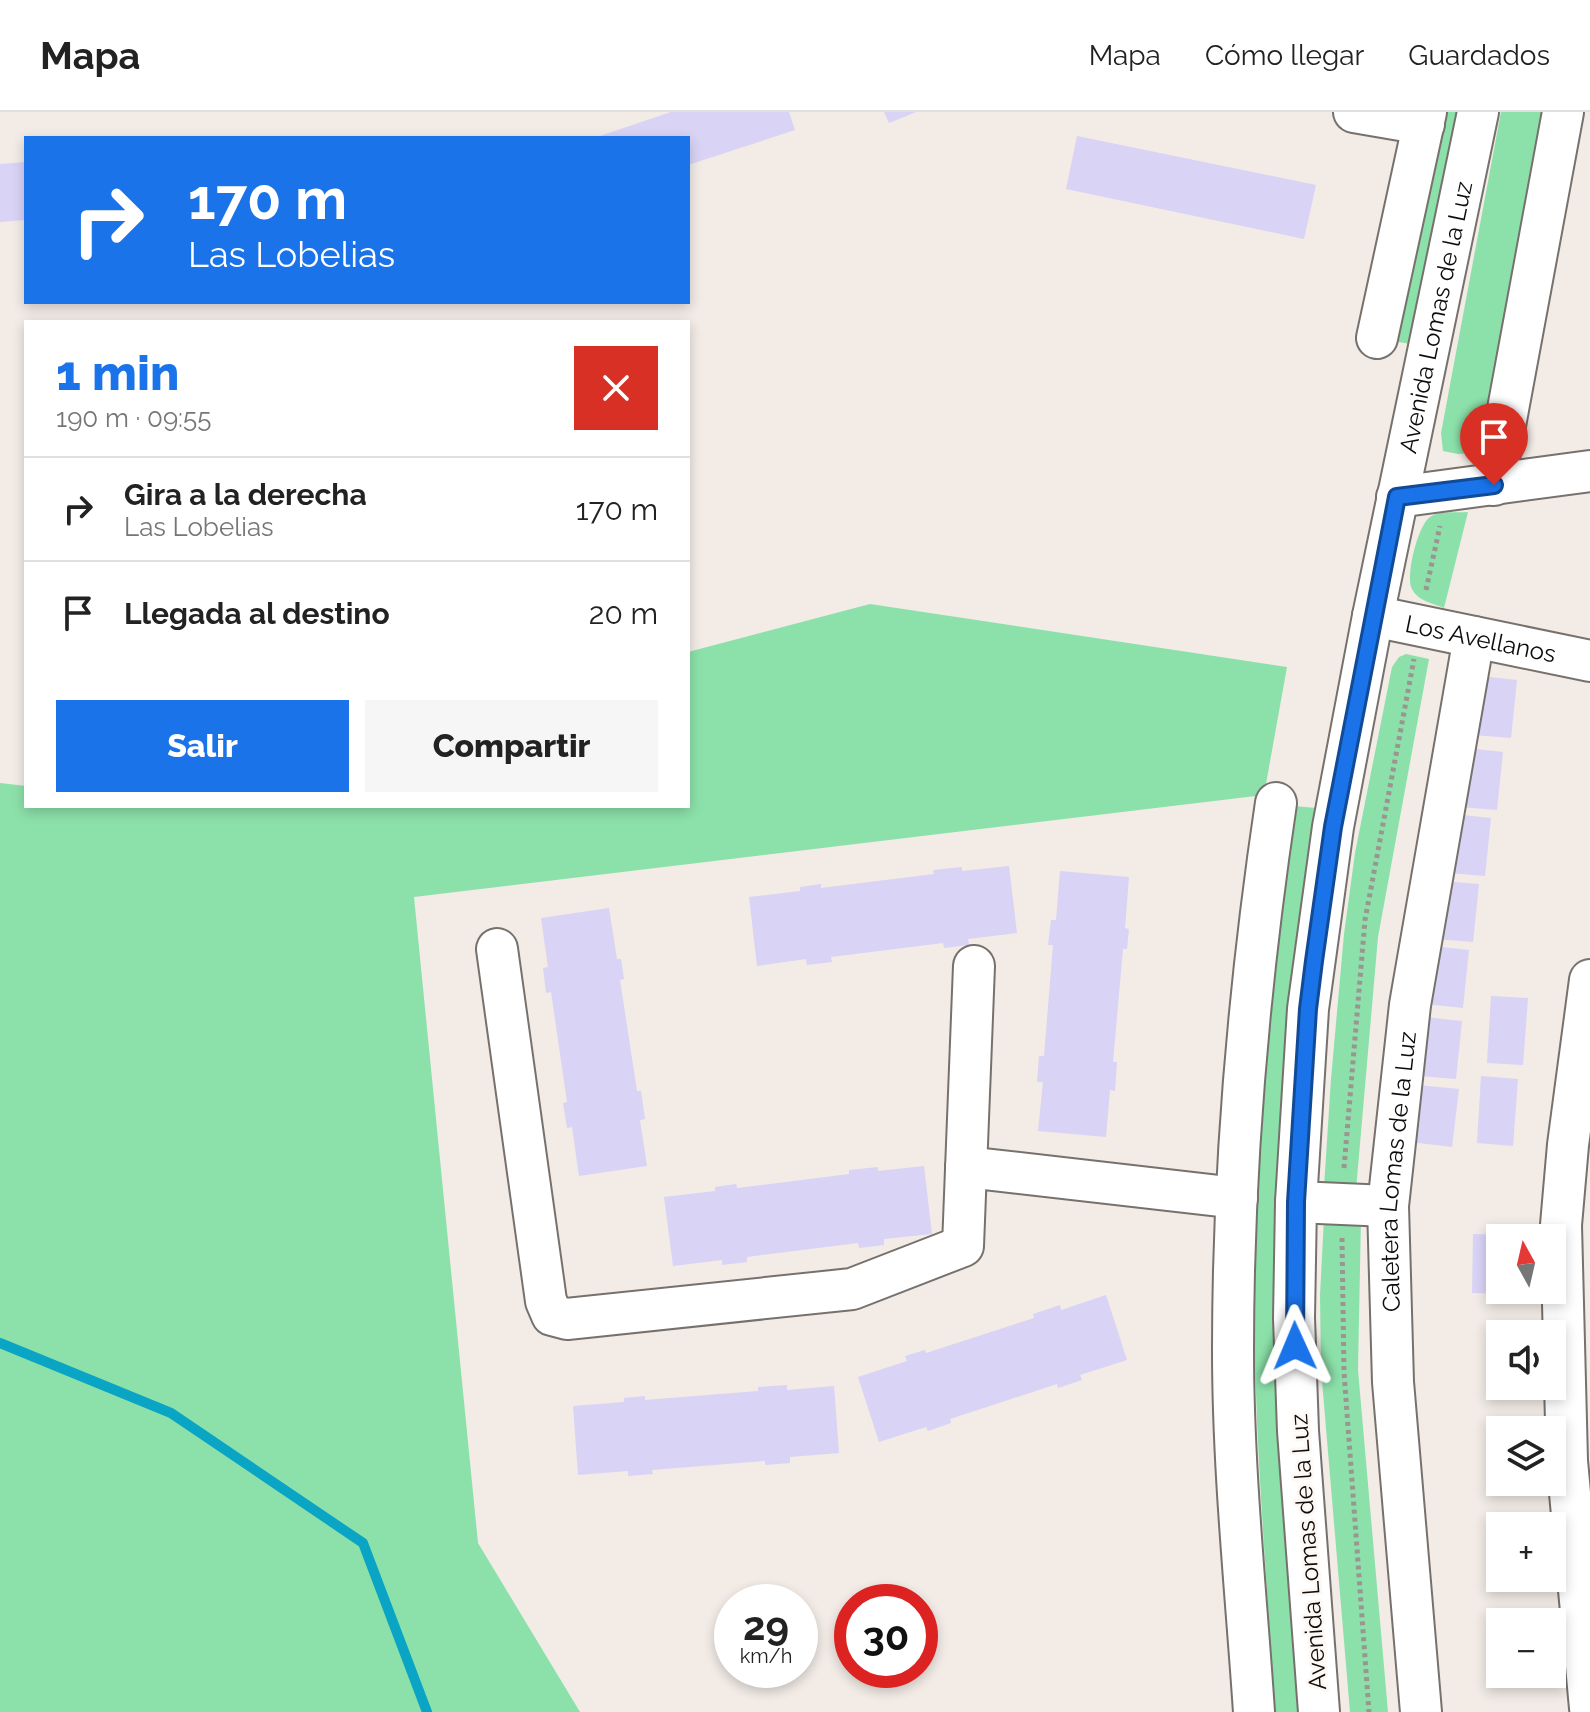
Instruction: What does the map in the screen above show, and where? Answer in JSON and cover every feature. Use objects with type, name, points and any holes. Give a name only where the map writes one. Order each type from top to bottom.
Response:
[{"type":"street","points":[[1354,112],[1425,118],[1377,338]]},
{"type":"street","name":"Avenida Lomas de la Luz","points":[[1319,1712],[1298,1431],[1294,1318],[1296,1202],[1308,1009],[1320,912],[1373,616],[1478,112]]},
{"type":"street","points":[[1494,485],[1563,112]]},
{"type":"street","points":[[1397,497],[1590,471]]},
{"type":"street","name":"Los Avellanos","points":[[1373,616],[1590,661]]},
{"type":"street","name":"Caletera Lomas de la Luz","points":[[1421,1712],[1393,1382],[1388,1206],[1410,1005],[1474,637]]},
{"type":"street","points":[[1254,1712],[1235,1436],[1233,1351],[1237,1198],[1253,968],[1276,803]]},
{"type":"street","points":[[497,949],[546,1301],[552,1315],[567,1319],[852,1289],[963,1246],[974,966]]},
{"type":"street","points":[[1590,982],[1579,1144],[1561,1225],[1576,1305],[1590,1708]]},
{"type":"street","points":[[966,1167],[1237,1198]]},
{"type":"street","points":[[1296,1202],[1388,1206]]},
{"type":"green space","points":[[1441,112],[1462,112],[1415,345],[1394,341]]},
{"type":"green space","points":[[1501,112],[1548,112],[1481,453],[1458,454],[1443,451],[1441,433]]},
{"type":"green space","points":[[1468,512],[1444,608],[1422,599],[1412,589],[1410,573],[1414,551],[1421,530],[1430,517]]},
{"type":"green space","points":[[870,604],[1287,667],[1264,795],[414,897],[478,1543],[580,1712],[0,1712],[0,783],[24,786],[24,808],[690,808],[690,651]]},
{"type":"green space","points":[[1406,654],[1429,659],[1378,937],[1356,1190],[1324,1187],[1344,934],[1355,853],[1392,667],[1399,657]]},
{"type":"green space","points":[[1294,806],[1316,808],[1279,1422],[1298,1712],[1275,1712],[1257,1421],[1254,1246],[1263,1081]]},
{"type":"green space","points":[[1324,1218],[1361,1218],[1358,1370],[1388,1712],[1350,1712],[1321,1369],[1320,1295]]},
{"type":"building","points":[[671,112],[789,112],[795,130],[690,164],[690,136],[600,136]]},
{"type":"building","points":[[884,112],[916,112],[889,123]]},
{"type":"building","points":[[1077,136],[1316,185],[1304,239],[1066,189]]},
{"type":"building","points":[[24,162],[24,220],[0,222],[0,164]]},
{"type":"building","points":[[1480,676],[1517,680],[1511,738],[1474,735]]},
{"type":"building","points":[[1466,748],[1503,752],[1497,810],[1460,807]]},
{"type":"building","points":[[1454,814],[1491,818],[1485,876],[1448,873]]},
{"type":"building","points":[[1009,866],[1017,933],[968,939],[969,945],[944,948],[943,943],[831,957],[832,962],[807,965],[806,959],[757,966],[749,897],[800,891],[800,887],[821,884],[821,888],[934,874],[933,870],[962,867],[962,871]]},
{"type":"building","points":[[1060,871],[1129,877],[1125,928],[1129,929],[1127,949],[1123,949],[1113,1062],[1117,1062],[1115,1091],[1110,1090],[1106,1137],[1038,1131],[1043,1082],[1037,1082],[1039,1056],[1044,1056],[1053,945],[1048,945],[1051,920],[1056,920]]},
{"type":"building","points":[[1442,881],[1479,884],[1473,942],[1436,939]]},
{"type":"building","points":[[609,908],[617,959],[621,959],[624,979],[620,980],[637,1091],[641,1091],[645,1119],[640,1120],[647,1166],[579,1176],[572,1127],[567,1128],[563,1103],[567,1102],[551,992],[546,993],[543,968],[548,967],[541,918]]},
{"type":"building","points":[[1432,946],[1469,950],[1463,1008],[1426,1004]]},
{"type":"building","points":[[1491,996],[1528,998],[1523,1065],[1487,1063]]},
{"type":"building","points":[[1425,1017],[1462,1021],[1456,1079],[1419,1076]]},
{"type":"building","points":[[1481,1076],[1518,1079],[1513,1146],[1477,1143]]},
{"type":"building","points":[[1417,1085],[1459,1089],[1452,1147],[1410,1142]]},
{"type":"building","points":[[924,1166],[932,1234],[884,1239],[884,1245],[859,1248],[858,1243],[747,1257],[747,1262],[722,1265],[722,1260],[673,1266],[664,1197],[715,1191],[715,1187],[736,1184],[737,1188],[849,1174],[849,1170],[878,1167],[878,1171]]},
{"type":"building","points":[[1473,1234],[1486,1234],[1486,1293],[1472,1293]]},
{"type":"building","points":[[1106,1295],[1127,1360],[1080,1375],[1082,1380],[1058,1388],[1057,1384],[950,1419],[951,1423],[928,1431],[926,1427],[879,1442],[858,1377],[907,1361],[905,1356],[925,1350],[926,1353],[1034,1318],[1033,1314],[1060,1305],[1061,1310]]},
{"type":"building","points":[[787,1385],[787,1390],[834,1386],[839,1453],[790,1457],[790,1463],[765,1465],[765,1461],[652,1470],[653,1474],[628,1476],[628,1471],[578,1475],[573,1406],[624,1402],[624,1398],[645,1396],[645,1400],[758,1391],[758,1387]]},
{"type":"waterway","points":[[0,1343],[171,1413],[363,1543],[427,1712]]},
{"type":"route","points":[[1295,1346],[1296,1202],[1308,1009],[1333,827],[1397,497],[1494,485]]}]
